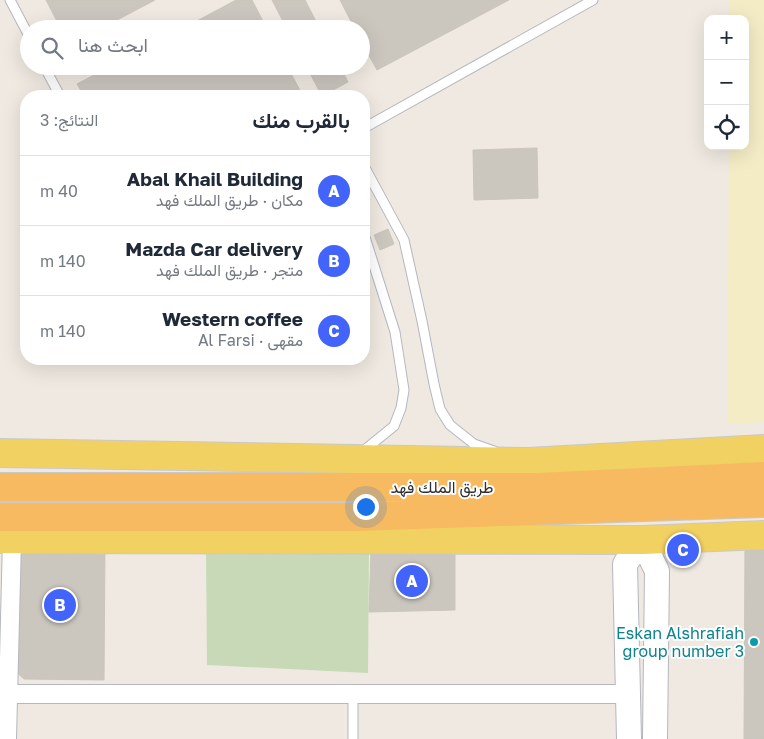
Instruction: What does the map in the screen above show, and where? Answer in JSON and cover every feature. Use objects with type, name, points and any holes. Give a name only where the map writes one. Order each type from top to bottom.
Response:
[{"type":"highway","name":"طريق الملك فهد","points":[[0,487],[538,487],[764,476]]},
{"type":"highway","name":"طريق الملك فهد","points":[[4,532],[352,529],[764,503]]},
{"type":"main road","points":[[0,453],[528,462],[764,449]]},
{"type":"main road","points":[[352,529],[642,540],[764,534]]},
{"type":"main road","points":[[629,739],[625,564],[642,540]]},
{"type":"main road","points":[[642,540],[657,571],[655,739]]},
{"type":"street","points":[[4,532],[8,694],[7,739]]},
{"type":"street","points":[[8,694],[628,694]]},
{"type":"lane","points":[[10,0],[21,20]]},
{"type":"lane","points":[[370,125],[593,0]]},
{"type":"lane","points":[[49,75],[57,90]]},
{"type":"lane","points":[[370,177],[404,240],[440,409],[450,425],[474,444],[528,462]]},
{"type":"lane","points":[[353,460],[394,426],[401,408],[404,390],[395,332],[370,253]]},
{"type":"lane","points":[[353,695],[353,739]]},
{"type":"sand","points":[[729,0],[764,0],[764,422],[727,424],[729,150],[749,150],[749,15],[729,15]]},
{"type":"green space","points":[[206,549],[369,549],[368,673],[207,665]]},
{"type":"building","points":[[46,0],[155,0],[117,20],[56,20]]},
{"type":"building","points":[[236,0],[252,0],[262,20],[199,20]]},
{"type":"building","points":[[272,0],[305,0],[315,20],[282,20]]},
{"type":"building","points":[[340,0],[509,0],[377,70],[370,57],[370,20],[350,20]]},
{"type":"building","points":[[94,75],[292,75],[300,90],[80,90],[77,84]]},
{"type":"building","points":[[311,75],[344,75],[348,82],[333,90],[319,90]]},
{"type":"building","points":[[537,148],[538,198],[474,200],[473,150]]},
{"type":"building","points":[[388,229],[394,244],[380,250],[374,235]]},
{"type":"building","points":[[17,541],[105,541],[104,680],[24,679],[13,669]]},
{"type":"building","name":"Eskan Alshrafiah group number 3","points":[[745,544],[764,544],[764,739],[744,739]]},
{"type":"building","points":[[455,549],[455,610],[369,612],[371,552]]},
{"type":"place","name":"Western coffee","points":[[683,550]]},
{"type":"place","name":"Abal Khail Building","points":[[412,581]]},
{"type":"place","name":"Mazda Car delivery","points":[[60,605]]},
{"type":"place","name":"Eskan Alshrafiah group number 3","points":[[754,642]]}]
